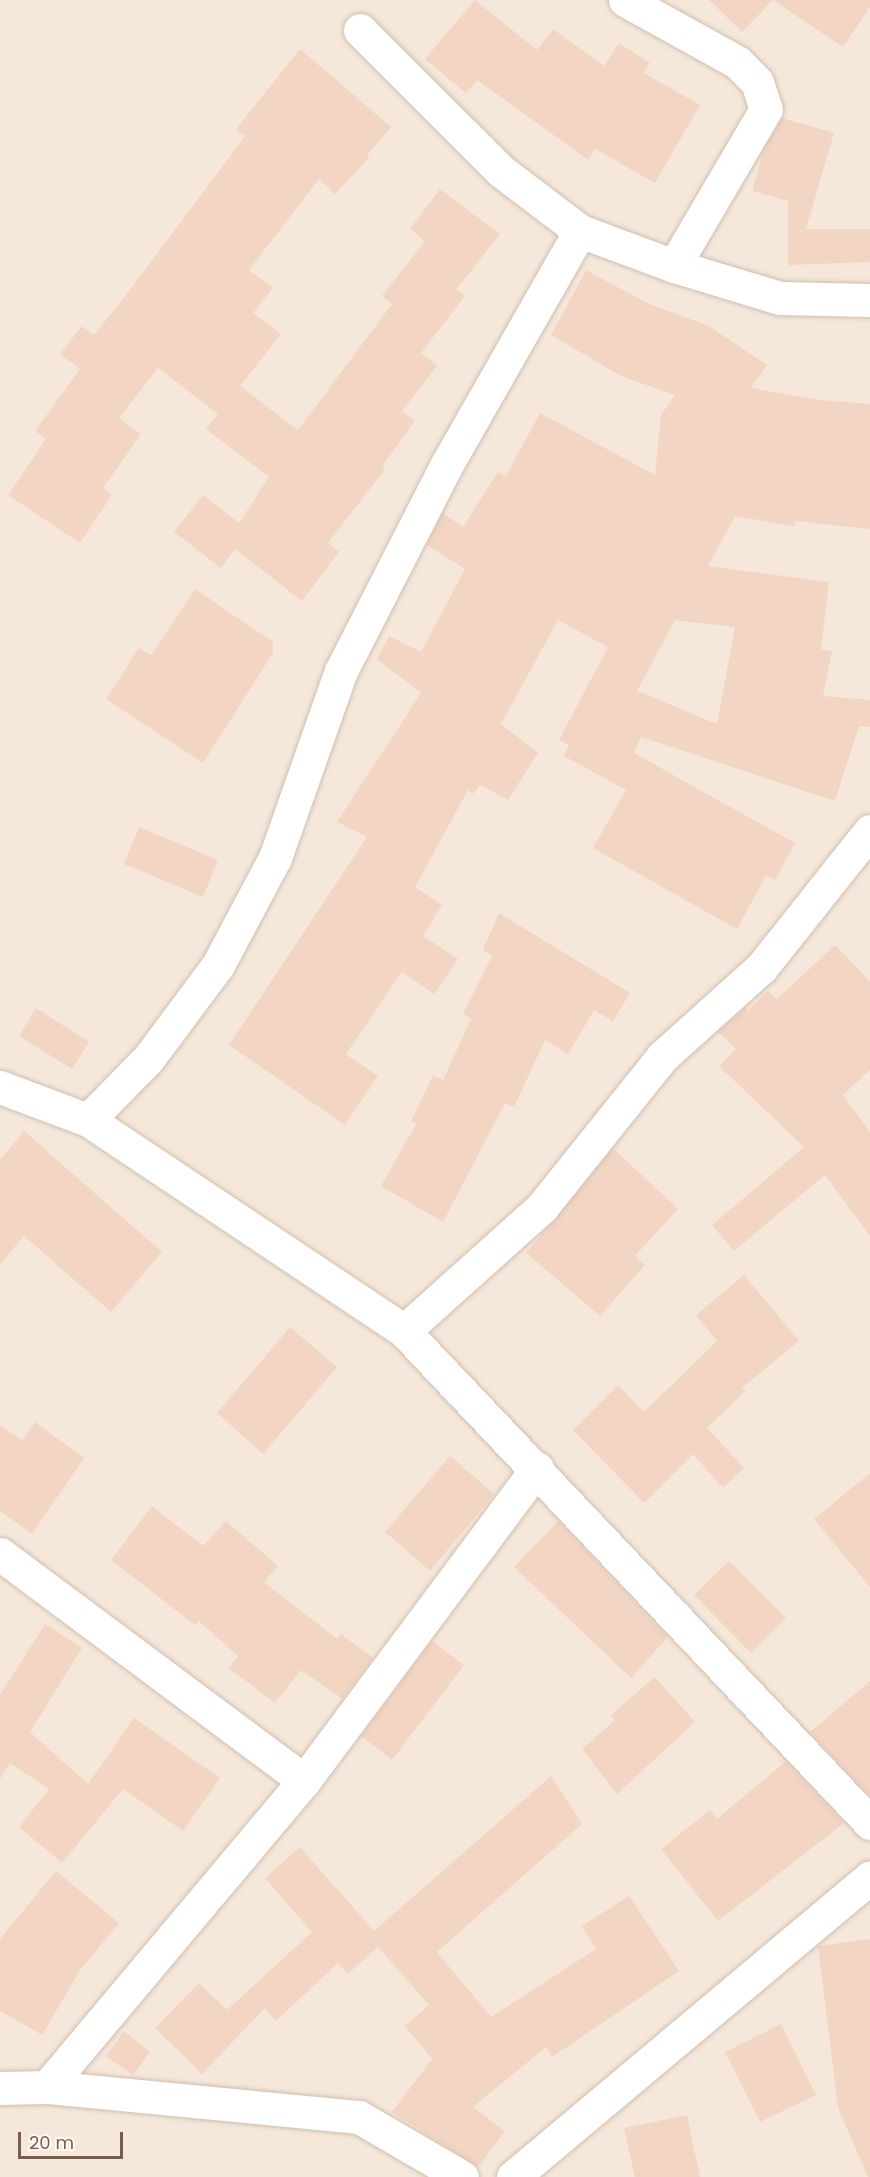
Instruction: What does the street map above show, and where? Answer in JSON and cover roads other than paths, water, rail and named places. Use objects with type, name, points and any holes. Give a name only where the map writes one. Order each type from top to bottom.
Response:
[{"type":"street","points":[[625,0],[737,62],[757,82],[766,109],[674,266]]},
{"type":"street","points":[[360,30],[501,171],[580,231],[674,266],[780,298],[870,300]]},
{"type":"street","points":[[88,1120],[148,1059],[218,965],[275,858],[341,671],[447,464],[580,231]]},
{"type":"street","points":[[404,1331],[542,1207],[662,1057],[761,968],[870,831]]},
{"type":"street","points":[[0,1087],[88,1120],[404,1331],[537,1468],[870,1823]]},
{"type":"street","points":[[47,2087],[304,1781],[537,1468]]},
{"type":"street","points":[[0,1554],[304,1781]]},
{"type":"street","points":[[513,2177],[870,1877]]},
{"type":"street","points":[[0,2088],[47,2087],[359,2117],[462,2177]]}]
